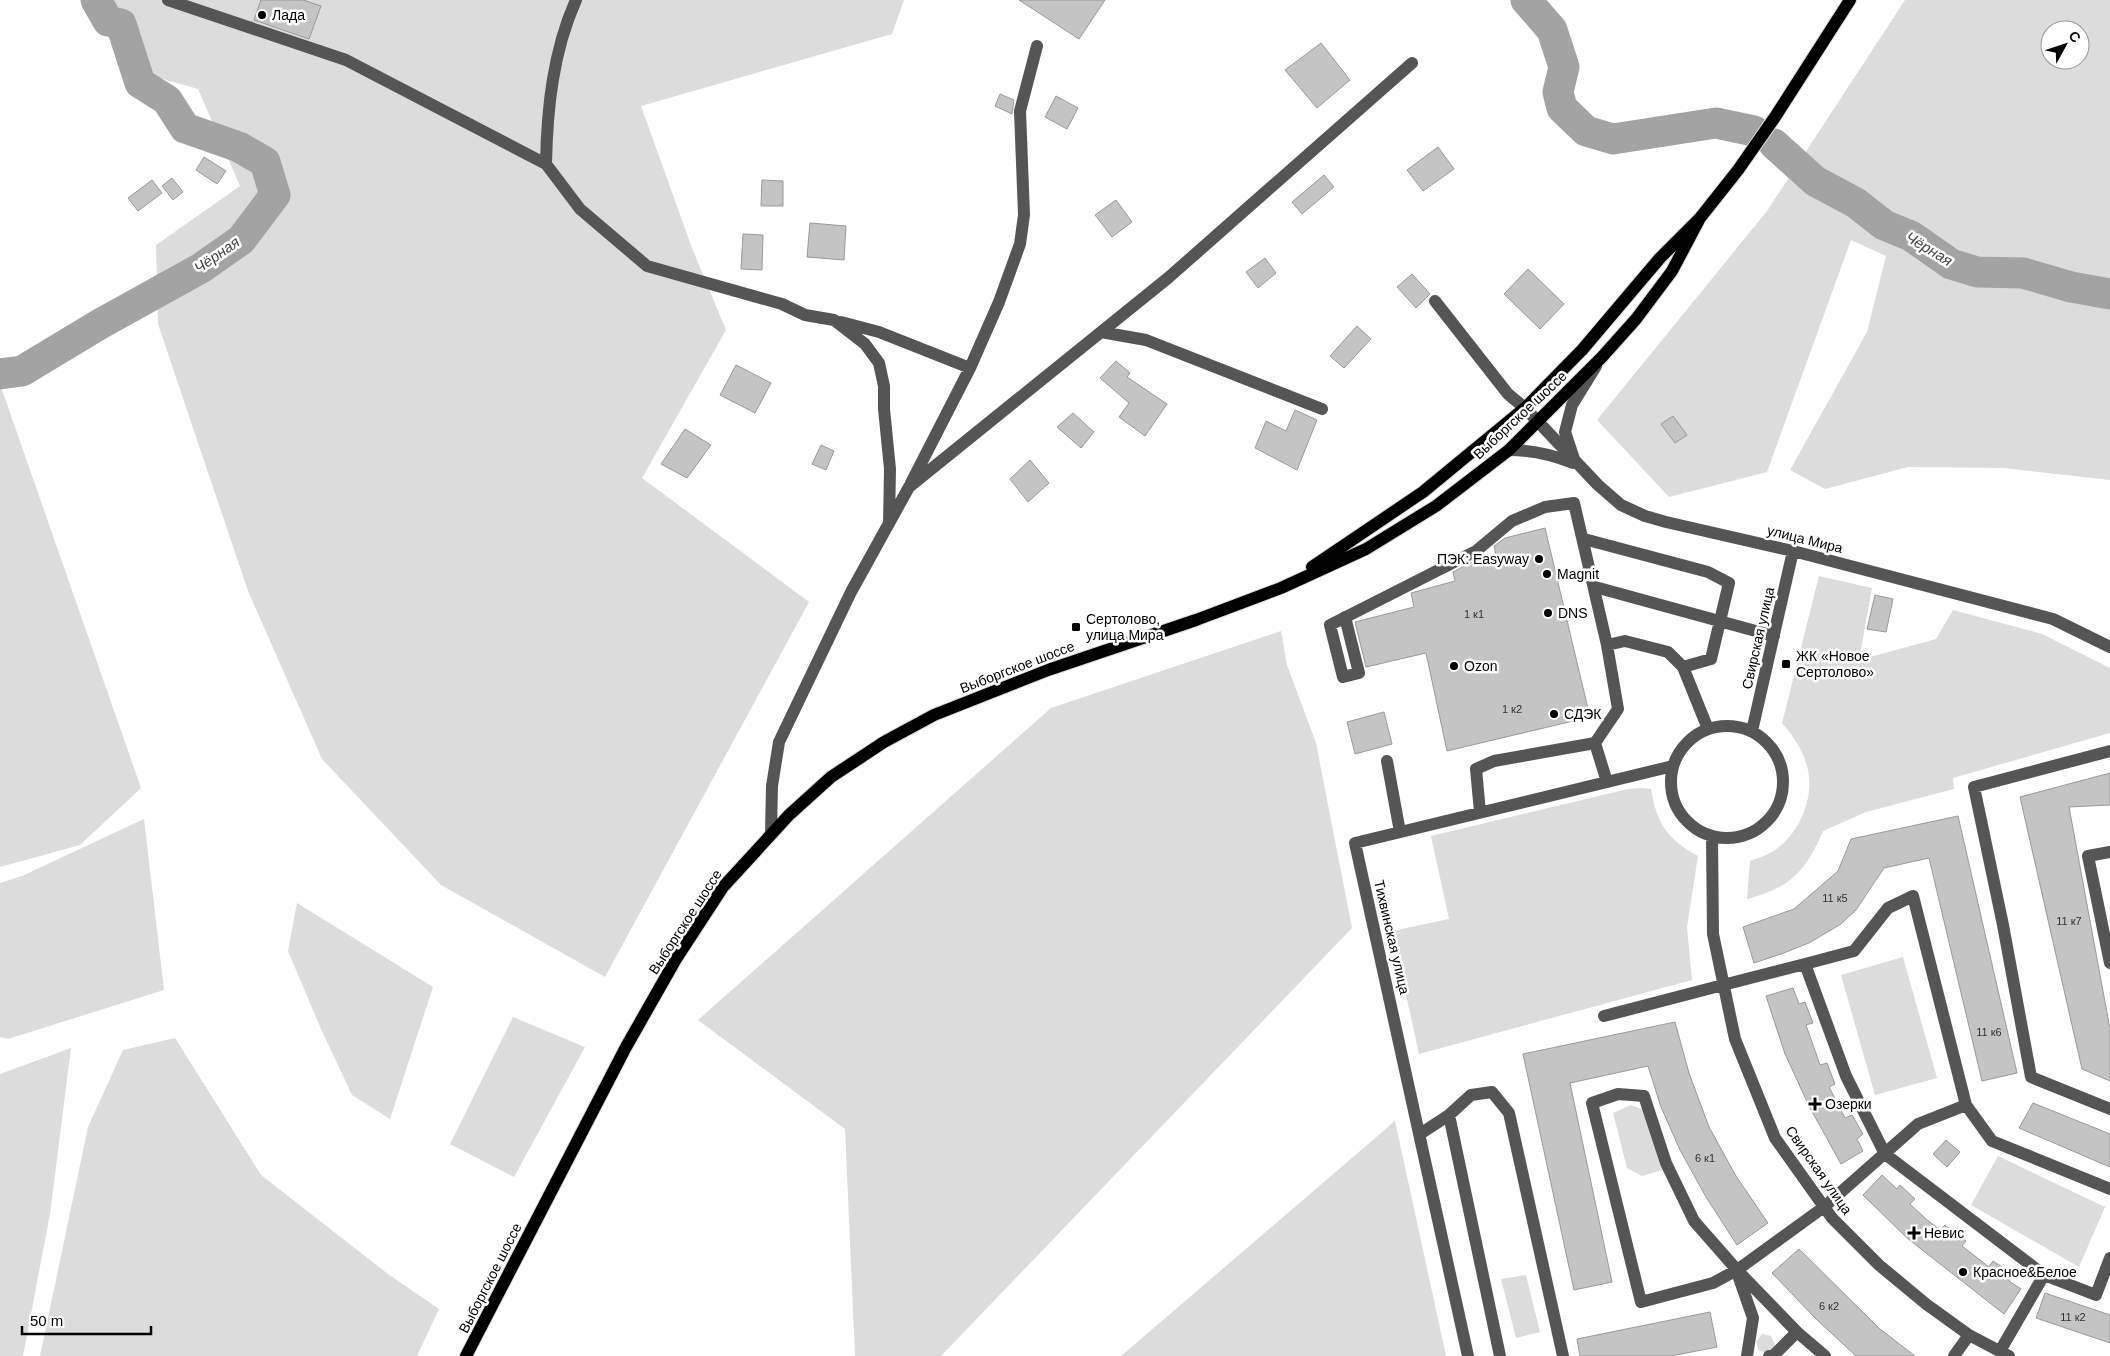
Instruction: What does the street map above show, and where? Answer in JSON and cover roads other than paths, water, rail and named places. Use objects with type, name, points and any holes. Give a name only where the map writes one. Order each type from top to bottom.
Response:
[{"type":"main road","name":"Выборгское шоссе","points":[[1281,588],[1423,492],[1525,408],[1582,350],[1660,258],[1700,218],[1738,170],[1775,117],[1850,0]]},
{"type":"main road","name":"Выборгское шоссе","points":[[466,1356],[626,1047],[676,959],[723,887],[771,833],[832,777],[884,742],[934,715],[1048,670],[1196,620],[1281,588],[1366,549],[1436,506],[1508,450],[1538,423],[1602,357],[1636,319],[1672,271],[1700,218]]},
{"type":"street","points":[[168,0],[346,60],[546,164],[580,209],[647,266],[782,304],[805,315],[834,320],[879,332],[970,368]]},
{"type":"street","points":[[546,164],[547,120],[555,69],[576,0]]},
{"type":"street","points":[[771,833],[772,786],[779,742],[851,592],[909,487],[970,368],[999,302],[1020,244],[1024,215],[1020,111],[1037,46]]},
{"type":"street","points":[[909,487],[1168,278],[1412,63]]},
{"type":"street","name":"улица Мира","points":[[1435,301],[1508,394],[1525,408],[1576,464],[1621,505],[1645,516],[1793,551],[2053,619],[2110,648]]},
{"type":"street","points":[[834,320],[865,344],[879,363],[884,386],[884,409],[890,469],[889,524]]},
{"type":"street","points":[[1101,332],[1146,340],[1322,409]]},
{"type":"street","points":[[1576,464],[1565,432],[1572,405],[1602,357]]},
{"type":"street","points":[[1508,450],[1544,453],[1576,464]]},
{"type":"street","points":[[1345,617],[1476,551],[1512,521],[1545,507],[1574,503],[1595,587],[1618,709],[1595,743],[1494,761],[1476,769],[1480,812]]},
{"type":"street","points":[[1584,539],[1708,572],[1729,583],[1711,659],[1683,667]]},
{"type":"street","name":"Свирская улица","points":[[1752,731],[1793,551]]},
{"type":"street","points":[[1595,587],[1774,636]]},
{"type":"street","points":[[1607,645],[1625,641],[1668,652],[1683,667],[1708,729]]},
{"type":"street","points":[[1738,726],[1752,731],[1771,746],[1782,767],[1784,790],[1775,813],[1758,830],[1736,838],[1712,837],[1692,827],[1678,810],[1671,788],[1673,766],[1680,750],[1692,737],[1708,729],[1738,726]]},
{"type":"street","points":[[1595,743],[1607,782]]},
{"type":"street","points":[[2110,751],[1974,788],[2003,925],[2031,1077],[2110,1109]]},
{"type":"street","points":[[1387,761],[1400,832]]},
{"type":"street","name":"Тихвинская улица","points":[[1468,1356],[1355,843],[1673,766]]},
{"type":"street","name":"Свирская улица","points":[[1712,837],[1712,934],[1735,1040],[1775,1138],[1832,1218],[1879,1264],[1926,1304],[1969,1335],[2004,1354]]},
{"type":"street","points":[[2110,852],[2088,856],[2110,963]]},
{"type":"street","points":[[1604,1016],[1854,951],[1888,908],[1913,896],[1966,1105],[1992,1141],[2110,1189]]},
{"type":"street","points":[[1805,964],[1846,1076],[1885,1154],[2044,1275],[2096,1295],[2110,1258]]},
{"type":"street","points":[[1420,1134],[1449,1115],[1471,1095],[1492,1092],[1509,1113],[1563,1356]]},
{"type":"street","points":[[1825,1356],[1797,1332],[1737,1270],[1694,1220],[1666,1163],[1644,1096],[1618,1094],[1592,1103],[1641,1302],[1713,1283],[1737,1270],[1824,1207],[1918,1124],[1966,1105]]},
{"type":"street","points":[[1449,1115],[1500,1356]]},
{"type":"street","points":[[1737,1270],[1753,1318],[1747,1356]]},
{"type":"street","points":[[2004,1354],[2044,1275]]},
{"type":"street","points":[[1769,1356],[1773,1356],[1797,1332]]},
{"type":"street","points":[[1954,1356],[1969,1335]]},
{"type":"waterway","name":"Чёрная","points":[[0,374],[22,371],[100,324],[201,268],[241,240],[275,195],[265,162],[239,147],[185,128],[167,100],[140,83],[121,24],[108,21],[96,0]]},
{"type":"waterway","name":"Чёрная","points":[[1526,0],[1552,30],[1564,67],[1558,92],[1562,108],[1586,131],[1613,139],[1716,123],[1754,131]]},
{"type":"waterway","name":"Чёрная","points":[[1774,144],[1815,181],[1856,203],[1884,225],[1911,236],[1951,264],[1977,272],[2023,273],[2071,287],[2110,294]]},
{"type":"place","name":"Лада","points":[[262,15]]},
{"type":"place","name":"ПЭК: Easyway","points":[[1539,559]]},
{"type":"place","name":"Magnit","points":[[1547,574]]},
{"type":"place","name":"DNS","points":[[1548,613]]},
{"type":"place","name":"Сертолово, улица Мира","points":[[1076,627]]},
{"type":"place","name":"ЖК «Новое Сертолово»","points":[[1786,664]]},
{"type":"place","name":"Ozon","points":[[1454,666]]},
{"type":"place","name":"СДЭК","points":[[1554,714]]},
{"type":"place","name":"Озерки","points":[[1815,1104]]},
{"type":"place","name":"Невис","points":[[1914,1233]]},
{"type":"place","name":"Красное&Белое","points":[[1963,1272]]}]
